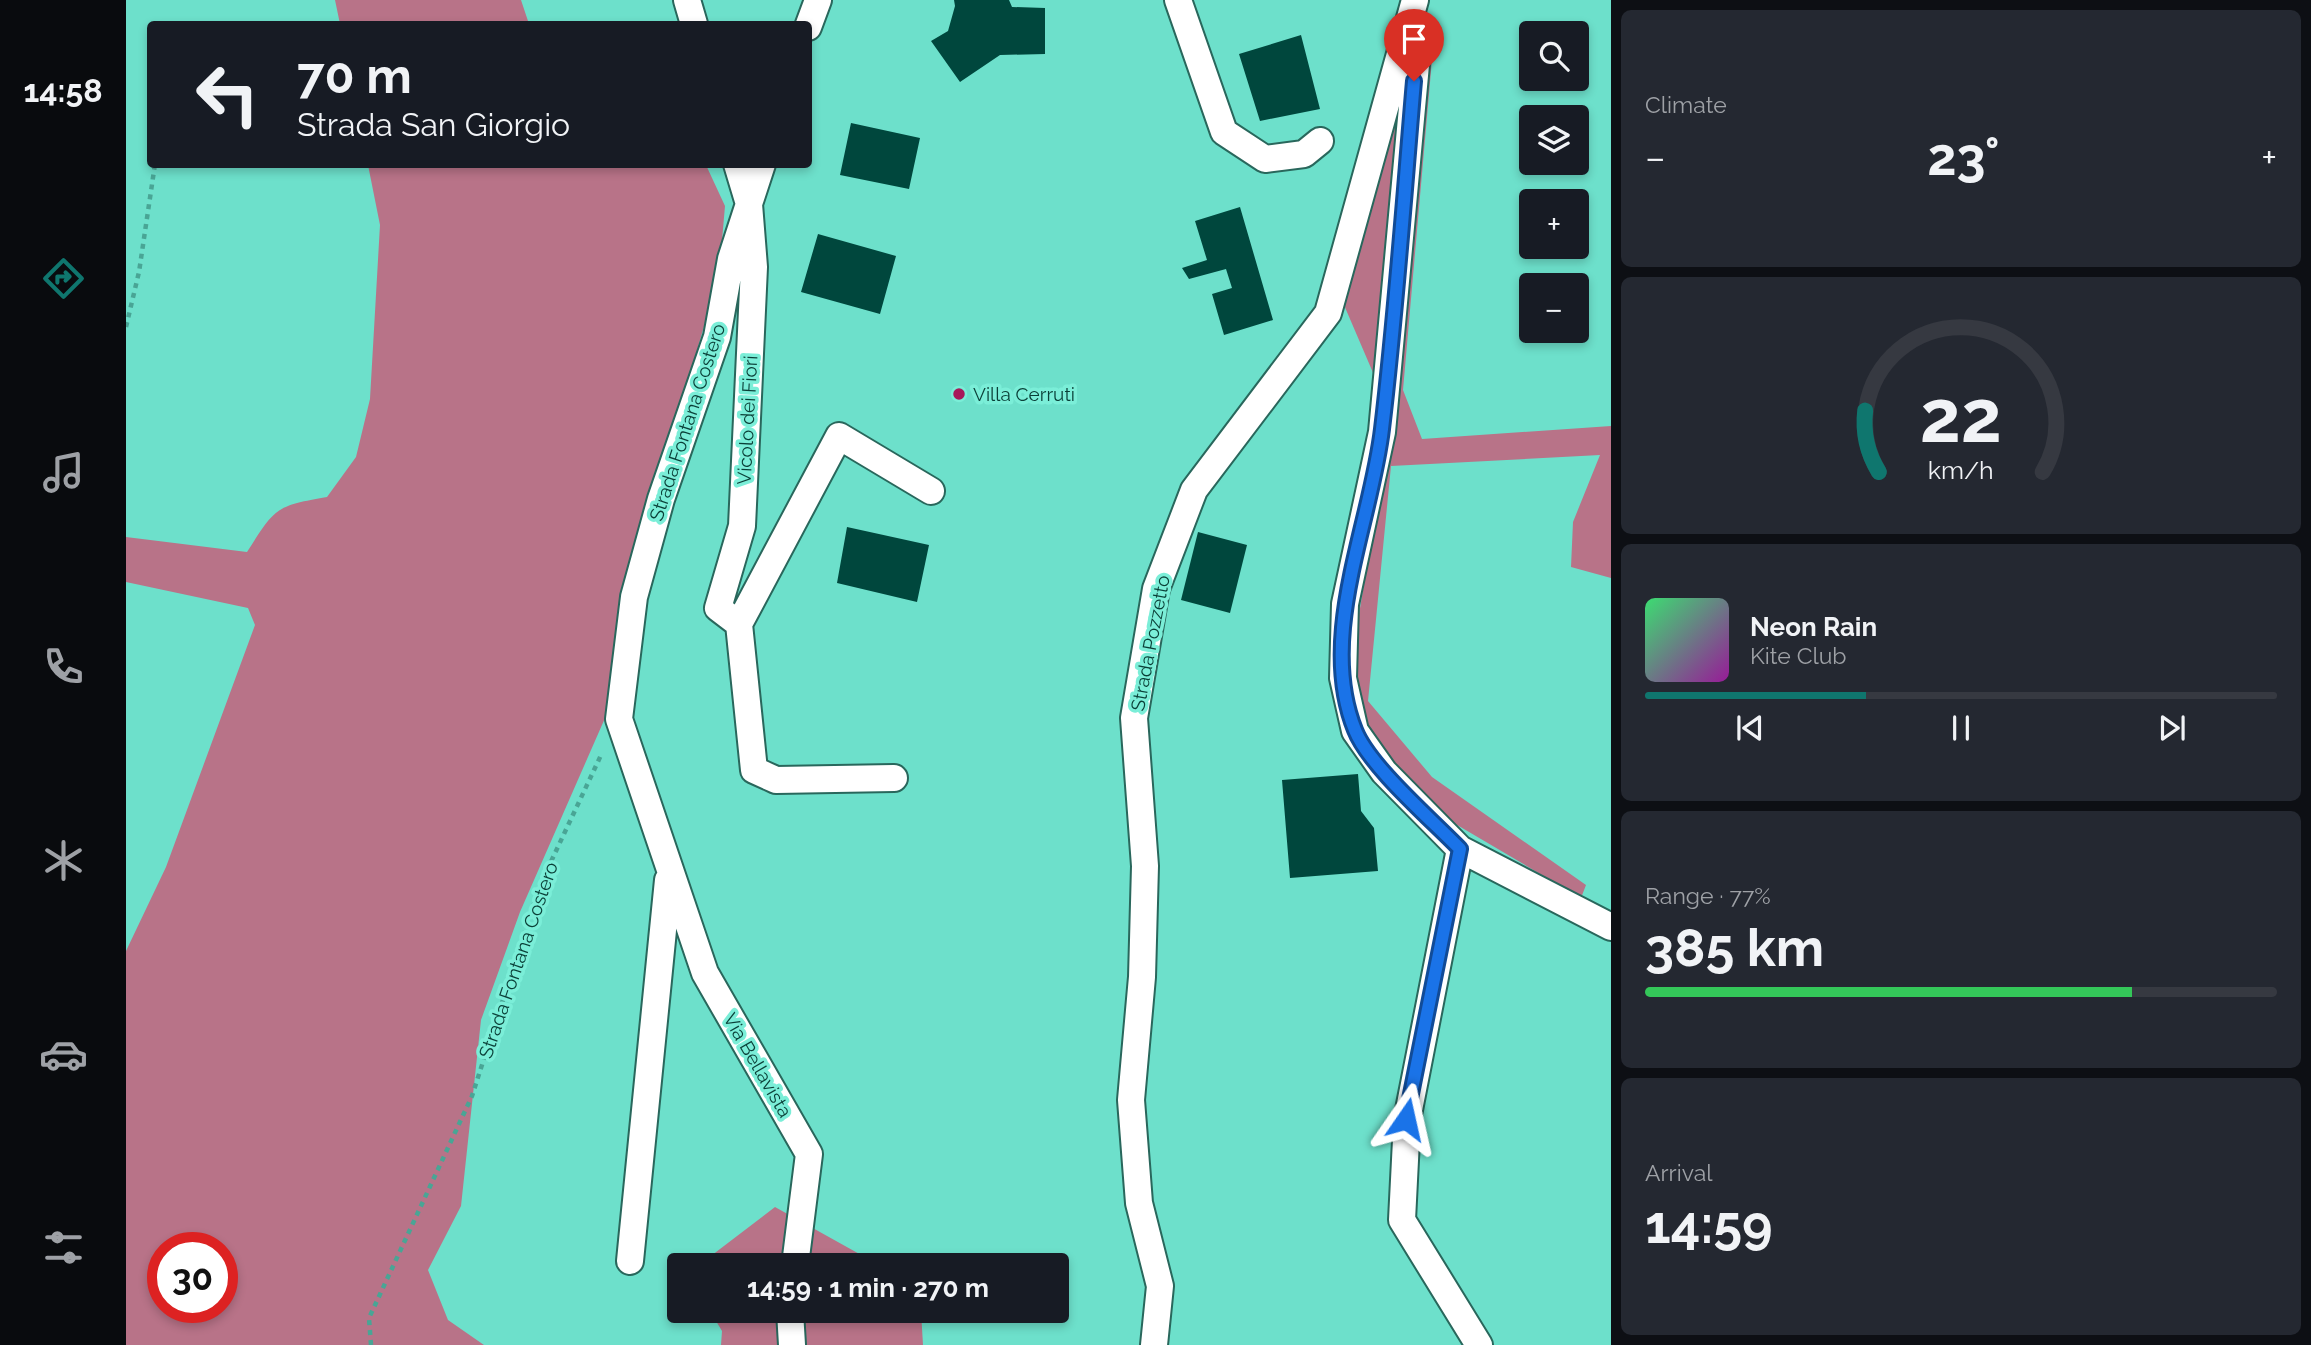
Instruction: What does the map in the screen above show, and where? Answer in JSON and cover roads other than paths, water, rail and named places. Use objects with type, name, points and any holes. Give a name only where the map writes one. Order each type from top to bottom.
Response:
[{"type":"street","points":[[687,0],[693,21]]},
{"type":"street","points":[[810,21],[818,0]]},
{"type":"street","points":[[1178,0],[1224,132],[1265,159],[1304,154],[1320,141]]},
{"type":"street","name":"Strada Pozzetto","points":[[1154,1345],[1160,1286],[1139,1203],[1131,1100],[1142,977],[1146,866],[1135,718],[1156,589],[1194,490],[1328,313],[1415,0]]},
{"type":"street","points":[[1422,0],[1382,432],[1345,604],[1343,678],[1355,732],[1384,772],[1460,849],[1611,927]]},
{"type":"street","points":[[738,168],[749,204]]},
{"type":"street","name":"Strada Fontana Costero","points":[[619,719],[634,597],[661,499],[717,337],[731,259],[761,168]]},
{"type":"street","name":"Vicolo dei Fiori","points":[[739,624],[718,608],[742,526],[754,267],[749,204]]},
{"type":"street","points":[[894,778],[776,780],[754,770],[739,624],[839,436],[931,491]]},
{"type":"street","name":"Via Bellavista","points":[[619,719],[705,973],[810,1154],[798,1253]]},
{"type":"street","points":[[1460,849],[1406,1119],[1402,1220],[1479,1345]]},
{"type":"street","name":"Via Bellavista","points":[[630,1261],[669,870]]},
{"type":"street","points":[[791,1323],[792,1345]]},
{"type":"place","name":"Villa Cerruti","points":[[959,394]]}]
